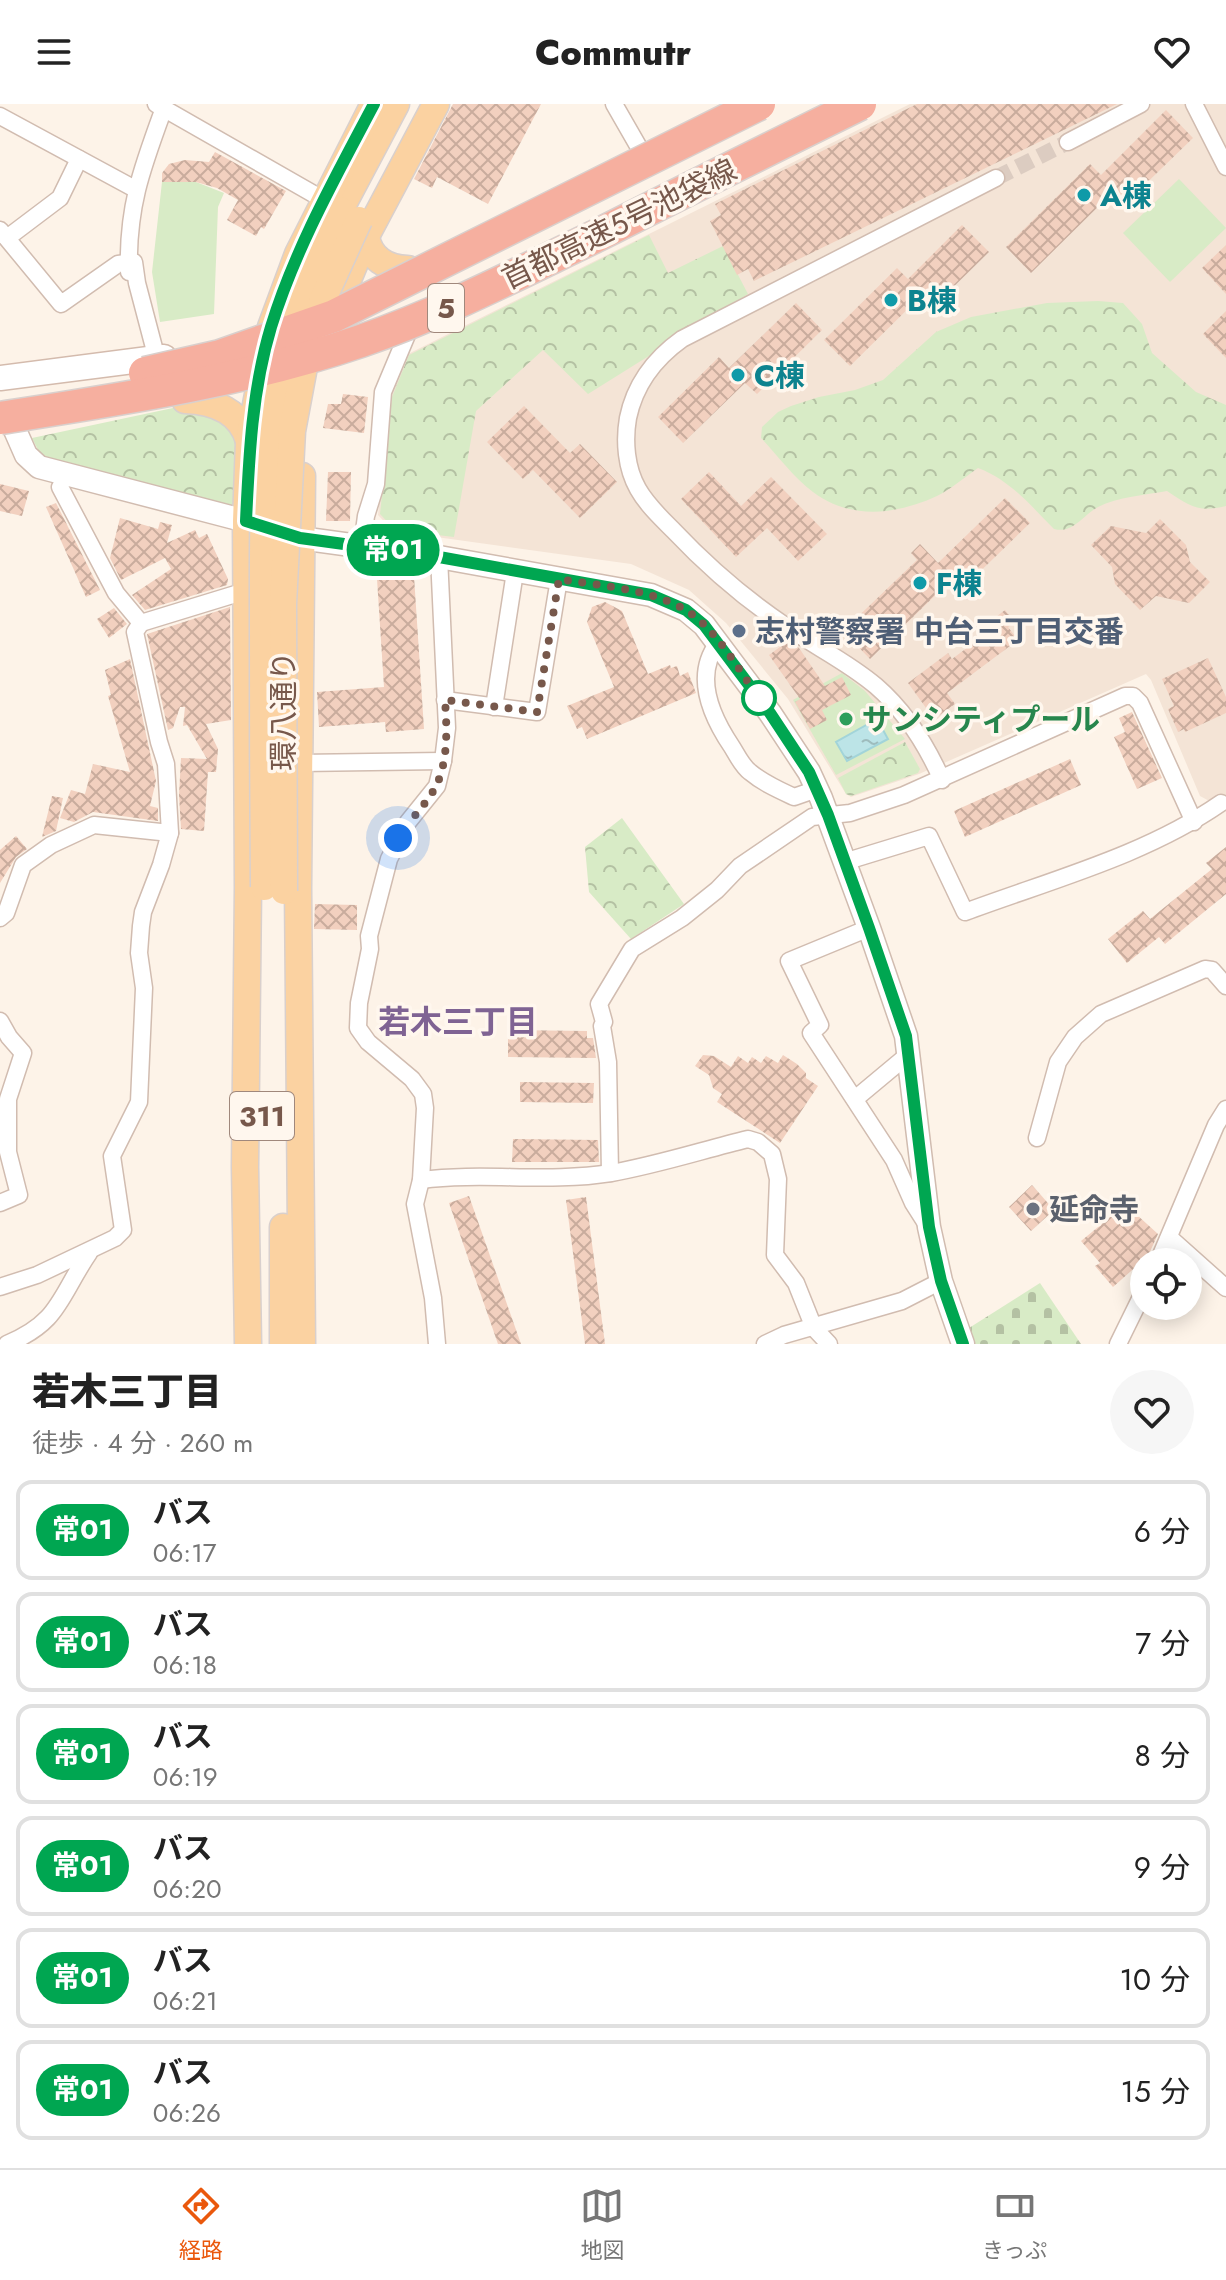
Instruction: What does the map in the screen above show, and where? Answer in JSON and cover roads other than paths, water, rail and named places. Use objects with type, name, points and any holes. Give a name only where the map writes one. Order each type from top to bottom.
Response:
[{"type":"highway","name":"首都高速5号池袋線","points":[[0,397],[220,356],[300,329],[416,277],[759,104]]},
{"type":"highway","name":"首都高速5号池袋線","points":[[5,427],[317,355],[408,324],[491,288],[860,104]]},
{"type":"main road","points":[[273,1079],[273,889],[246,590],[249,441],[271,327],[298,254],[374,104]]},
{"type":"main road","name":"環八通り","points":[[263,1344],[273,1079],[273,889],[263,539],[265,476],[278,378],[294,319],[322,245],[396,104]]},
{"type":"main road","name":"環八通り","points":[[273,889],[288,477],[299,386],[309,340],[341,255],[419,104]]},
{"type":"main road","points":[[302,1344],[273,1079],[255,961],[300,763],[300,538],[304,425],[315,367],[337,301],[366,236],[436,104]]},
{"type":"main road","points":[[366,236],[368,247],[378,259],[393,267],[408,269]]},
{"type":"main road","points":[[0,378],[157,359],[227,342],[337,301]]},
{"type":"main road","points":[[5,427],[185,400],[315,367]]},
{"type":"main road","points":[[185,400],[206,402],[232,413],[242,423],[249,441]]},
{"type":"main road","points":[[248,1344],[245,1167],[273,1079],[291,978],[273,889]]},
{"type":"main road","name":"環八通り","points":[[273,1079],[283,1344]]},
{"type":"street","points":[[9,104],[0,116],[135,189]]},
{"type":"street","points":[[614,104],[641,151]]},
{"type":"street","points":[[337,301],[408,269],[735,104]]},
{"type":"street","points":[[315,367],[409,330],[719,171],[860,104]]},
{"type":"street","points":[[1068,142],[1141,104]]},
{"type":"street","points":[[1194,104],[1226,167]]},
{"type":"street","points":[[134,313],[129,285],[130,225],[135,189],[160,106],[324,200]]},
{"type":"street","points":[[79,159],[60,198],[3,234],[61,304],[118,264],[134,262],[157,359]]},
{"type":"street","points":[[942,780],[923,742],[893,702],[853,669],[786,626],[720,576],[653,509],[635,482],[626,435],[632,401],[643,378],[656,361],[682,339],[996,178]]},
{"type":"street","points":[[362,546],[366,516],[376,484],[383,392],[409,330]]},
{"type":"street","points":[[5,427],[39,467],[300,538],[439,557],[651,595],[686,610],[704,625],[790,742],[817,789],[869,928],[906,1036],[929,1227],[941,1281],[963,1344]]},
{"type":"street","points":[[60,487],[116,593],[141,623]]},
{"type":"street","points":[[437,1344],[433,1298],[415,1204],[421,1180],[423,1094],[412,1079],[368,1042],[358,1028],[359,1003],[370,949],[369,936],[389,859],[408,822],[437,786],[443,761],[447,728],[439,557]]},
{"type":"street","points":[[494,707],[515,572]]},
{"type":"street","points":[[445,700],[537,712],[559,579]]},
{"type":"street","points":[[0,1287],[37,1275],[91,1250],[115,1238],[123,1230],[112,1156],[139,1102],[144,988],[139,953],[141,926],[170,833],[166,764],[135,632],[141,623],[246,590],[300,587]]},
{"type":"street","points":[[718,643],[706,665],[708,704],[747,771],[794,797],[817,789]]},
{"type":"street","points":[[610,1173],[608,1062],[599,1004],[632,949],[682,918],[717,890],[740,866],[812,817],[850,813],[942,780],[1125,696],[1133,696],[1140,703],[1194,822]]},
{"type":"street","points":[[300,763],[443,761]]},
{"type":"street","points":[[844,862],[929,836],[965,912],[1111,859],[1194,822],[1221,803]]},
{"type":"street","points":[[0,918],[6,913],[23,865],[51,845],[94,825],[170,833]]},
{"type":"street","points":[[869,928],[789,961],[820,1025],[811,1033],[894,1160],[913,1203],[929,1227]]},
{"type":"street","points":[[1037,1138],[1058,1062],[1075,1037],[1101,1014],[1205,969],[1212,970],[1226,986]]},
{"type":"street","points":[[0,1021],[23,1053],[8,1099],[8,1152],[19,1195],[0,1203]]},
{"type":"street","points":[[855,1099],[909,1054]]},
{"type":"street","points":[[1165,1248],[1216,1125],[1226,1109]]},
{"type":"street","points":[[421,1180],[459,1175],[539,1178],[610,1173],[748,1139],[758,1142],[772,1154],[778,1179],[775,1255],[796,1283],[814,1328],[829,1344]]},
{"type":"street","points":[[1170,1238],[1226,1288]]},
{"type":"street","points":[[7,1344],[46,1322],[91,1250]]},
{"type":"street","points":[[765,1344],[784,1335],[902,1301],[941,1281]]},
{"type":"street","points":[[1118,1344],[1130,1320]]},
{"type":"water","points":[[877,719],[888,739],[847,761],[836,742]]},
{"type":"tunnel","points":[[996,178],[1068,142]]},
{"type":"place","name":"A棟","points":[[1084,195]]},
{"type":"place","name":"B棟","points":[[891,300]]},
{"type":"place","name":"C棟","points":[[738,375]]},
{"type":"place","name":"F棟","points":[[920,583]]},
{"type":"place","name":"志村警察署 中台三丁目交番","points":[[739,631]]},
{"type":"place","name":"サンシティプール","points":[[846,719]]},
{"type":"place","name":"延命寺","points":[[1033,1209]]},
{"type":"district","name":"若木三丁目","points":[[458,1022]]}]
